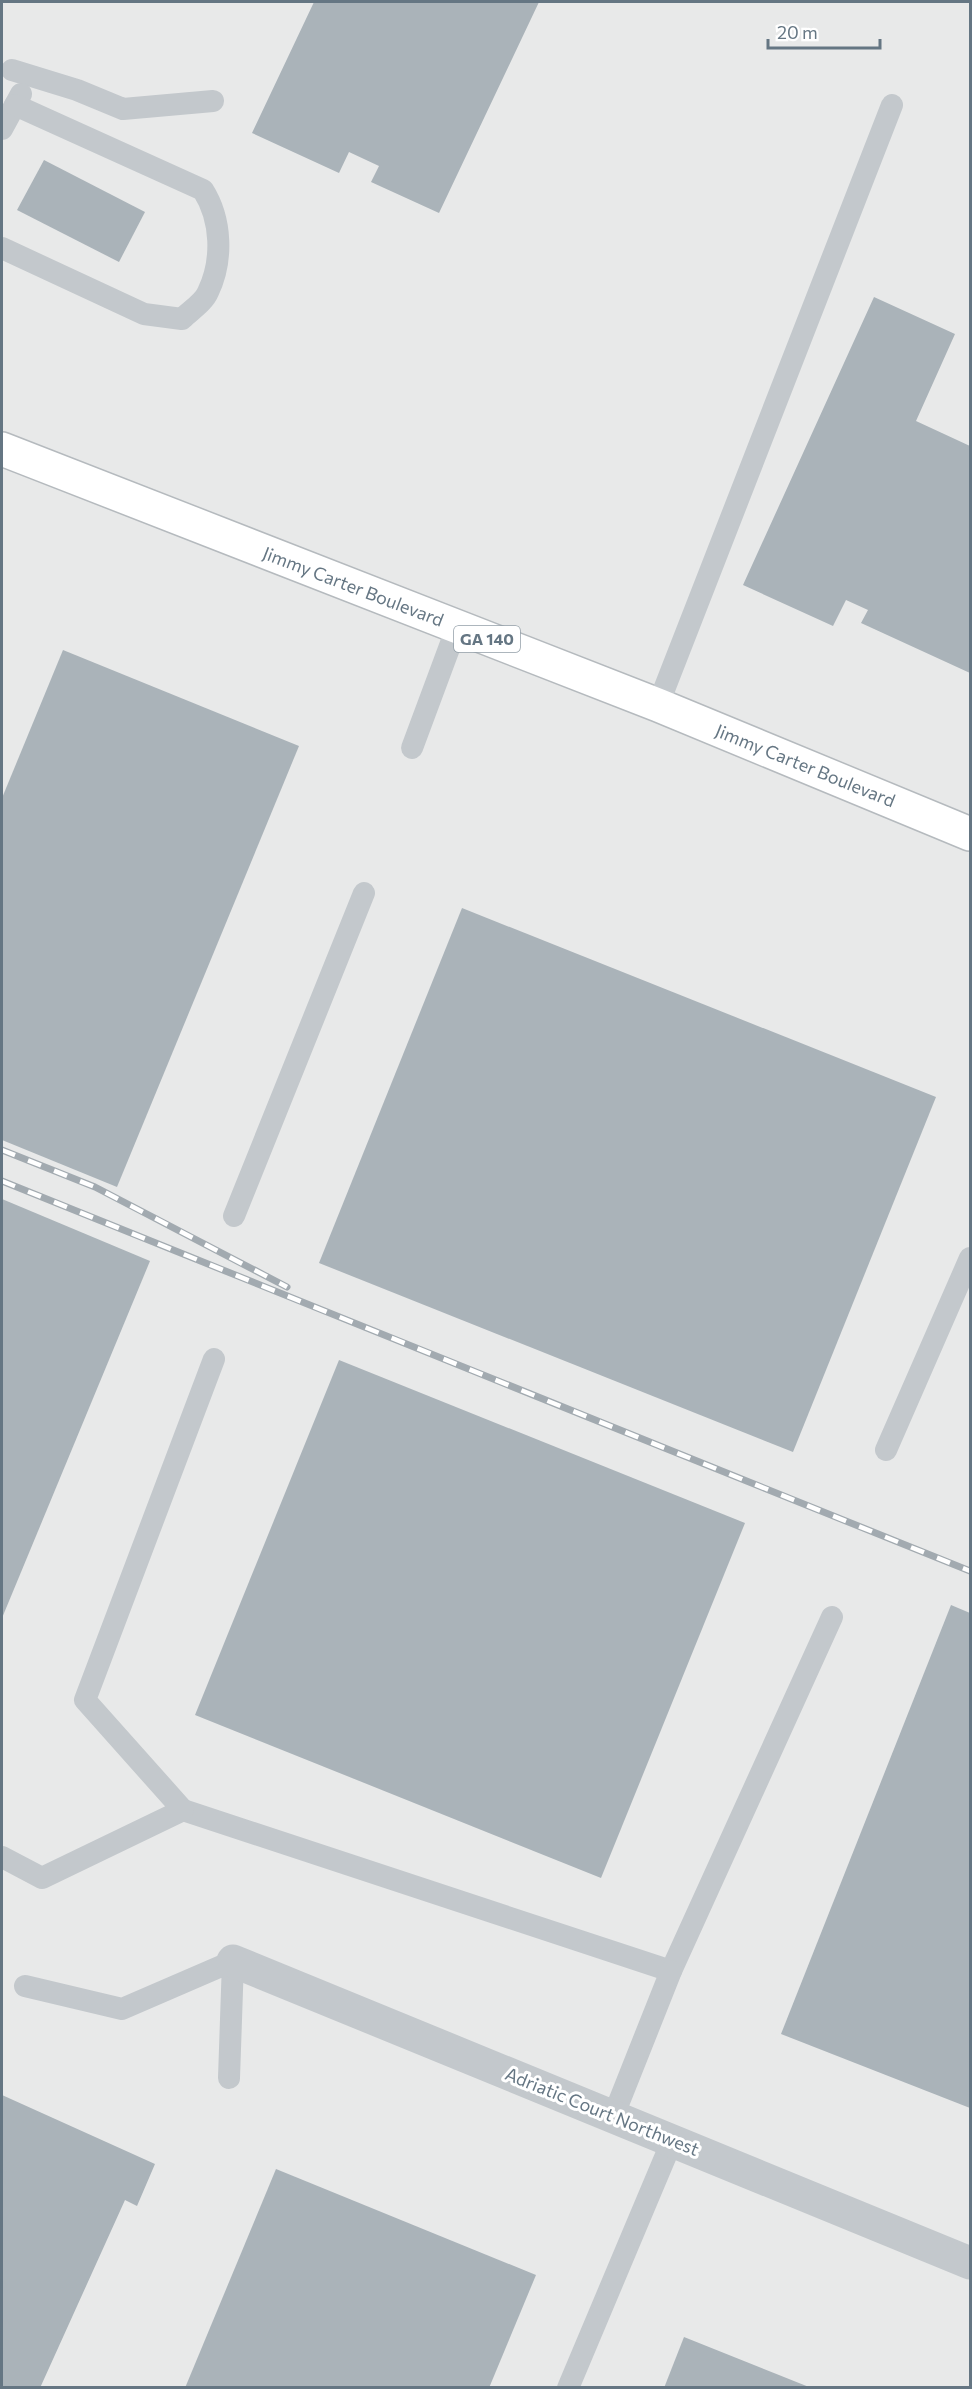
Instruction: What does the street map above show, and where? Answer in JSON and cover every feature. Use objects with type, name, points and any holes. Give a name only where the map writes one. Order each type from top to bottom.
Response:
[{"type":"main road","name":"Jimmy Carter Boulevard","points":[[2,449],[658,705],[970,834]]},
{"type":"street","name":"Adriatic Court Northwest","points":[[233,1961],[970,2263]]},
{"type":"lane","points":[[2,129],[15,105],[21,73],[77,90],[123,109],[213,101]]},
{"type":"lane","points":[[2,248],[144,314],[182,319],[208,294],[221,253],[211,202],[203,190],[15,105]]},
{"type":"lane","points":[[658,705],[892,105]]},
{"type":"lane","points":[[412,748],[457,627]]},
{"type":"lane","points":[[234,1216],[364,893]]},
{"type":"lane","points":[[886,1450],[970,1258]]},
{"type":"lane","points":[[214,1359],[85,1700],[183,1810],[671,1971]]},
{"type":"lane","points":[[613,2117],[671,1971],[832,1617]]},
{"type":"lane","points":[[2,1857],[42,1878],[183,1810]]},
{"type":"lane","points":[[25,1986],[122,2009],[233,1961],[230,2078]]},
{"type":"lane","points":[[568,2388],[672,2141]]},
{"type":"shaded area","points":[[2,2],[970,2],[970,2387],[2,2388]]},
{"type":"building","points":[[314,2],[539,2],[439,213],[371,182],[379,166],[349,152],[339,173],[252,133]]},
{"type":"building","points":[[44,160],[145,212],[119,262],[17,210]]},
{"type":"building","points":[[874,297],[955,334],[916,421],[970,446],[970,673],[861,623],[868,610],[846,600],[833,626],[743,585]]},
{"type":"building","points":[[63,650],[299,746],[117,1187],[2,1140],[2,798]]},
{"type":"building","points":[[462,908],[936,1097],[793,1452],[319,1263]]},
{"type":"building","points":[[2,1199],[150,1261],[2,1618]]},
{"type":"building","points":[[339,1360],[745,1523],[601,1878],[195,1715]]},
{"type":"building","points":[[951,1605],[970,1613],[970,2108],[781,2034]]},
{"type":"building","points":[[2,2095],[155,2164],[137,2206],[125,2200],[40,2388],[2,2388]]},
{"type":"building","points":[[276,2169],[536,2275],[489,2388],[185,2388]]},
{"type":"building","points":[[684,2337],[809,2387],[809,2388],[664,2388]]},
{"type":"railway","points":[[2,1150],[95,1187],[287,1287]]},
{"type":"railway","points":[[2,1181],[970,1571]]}]
